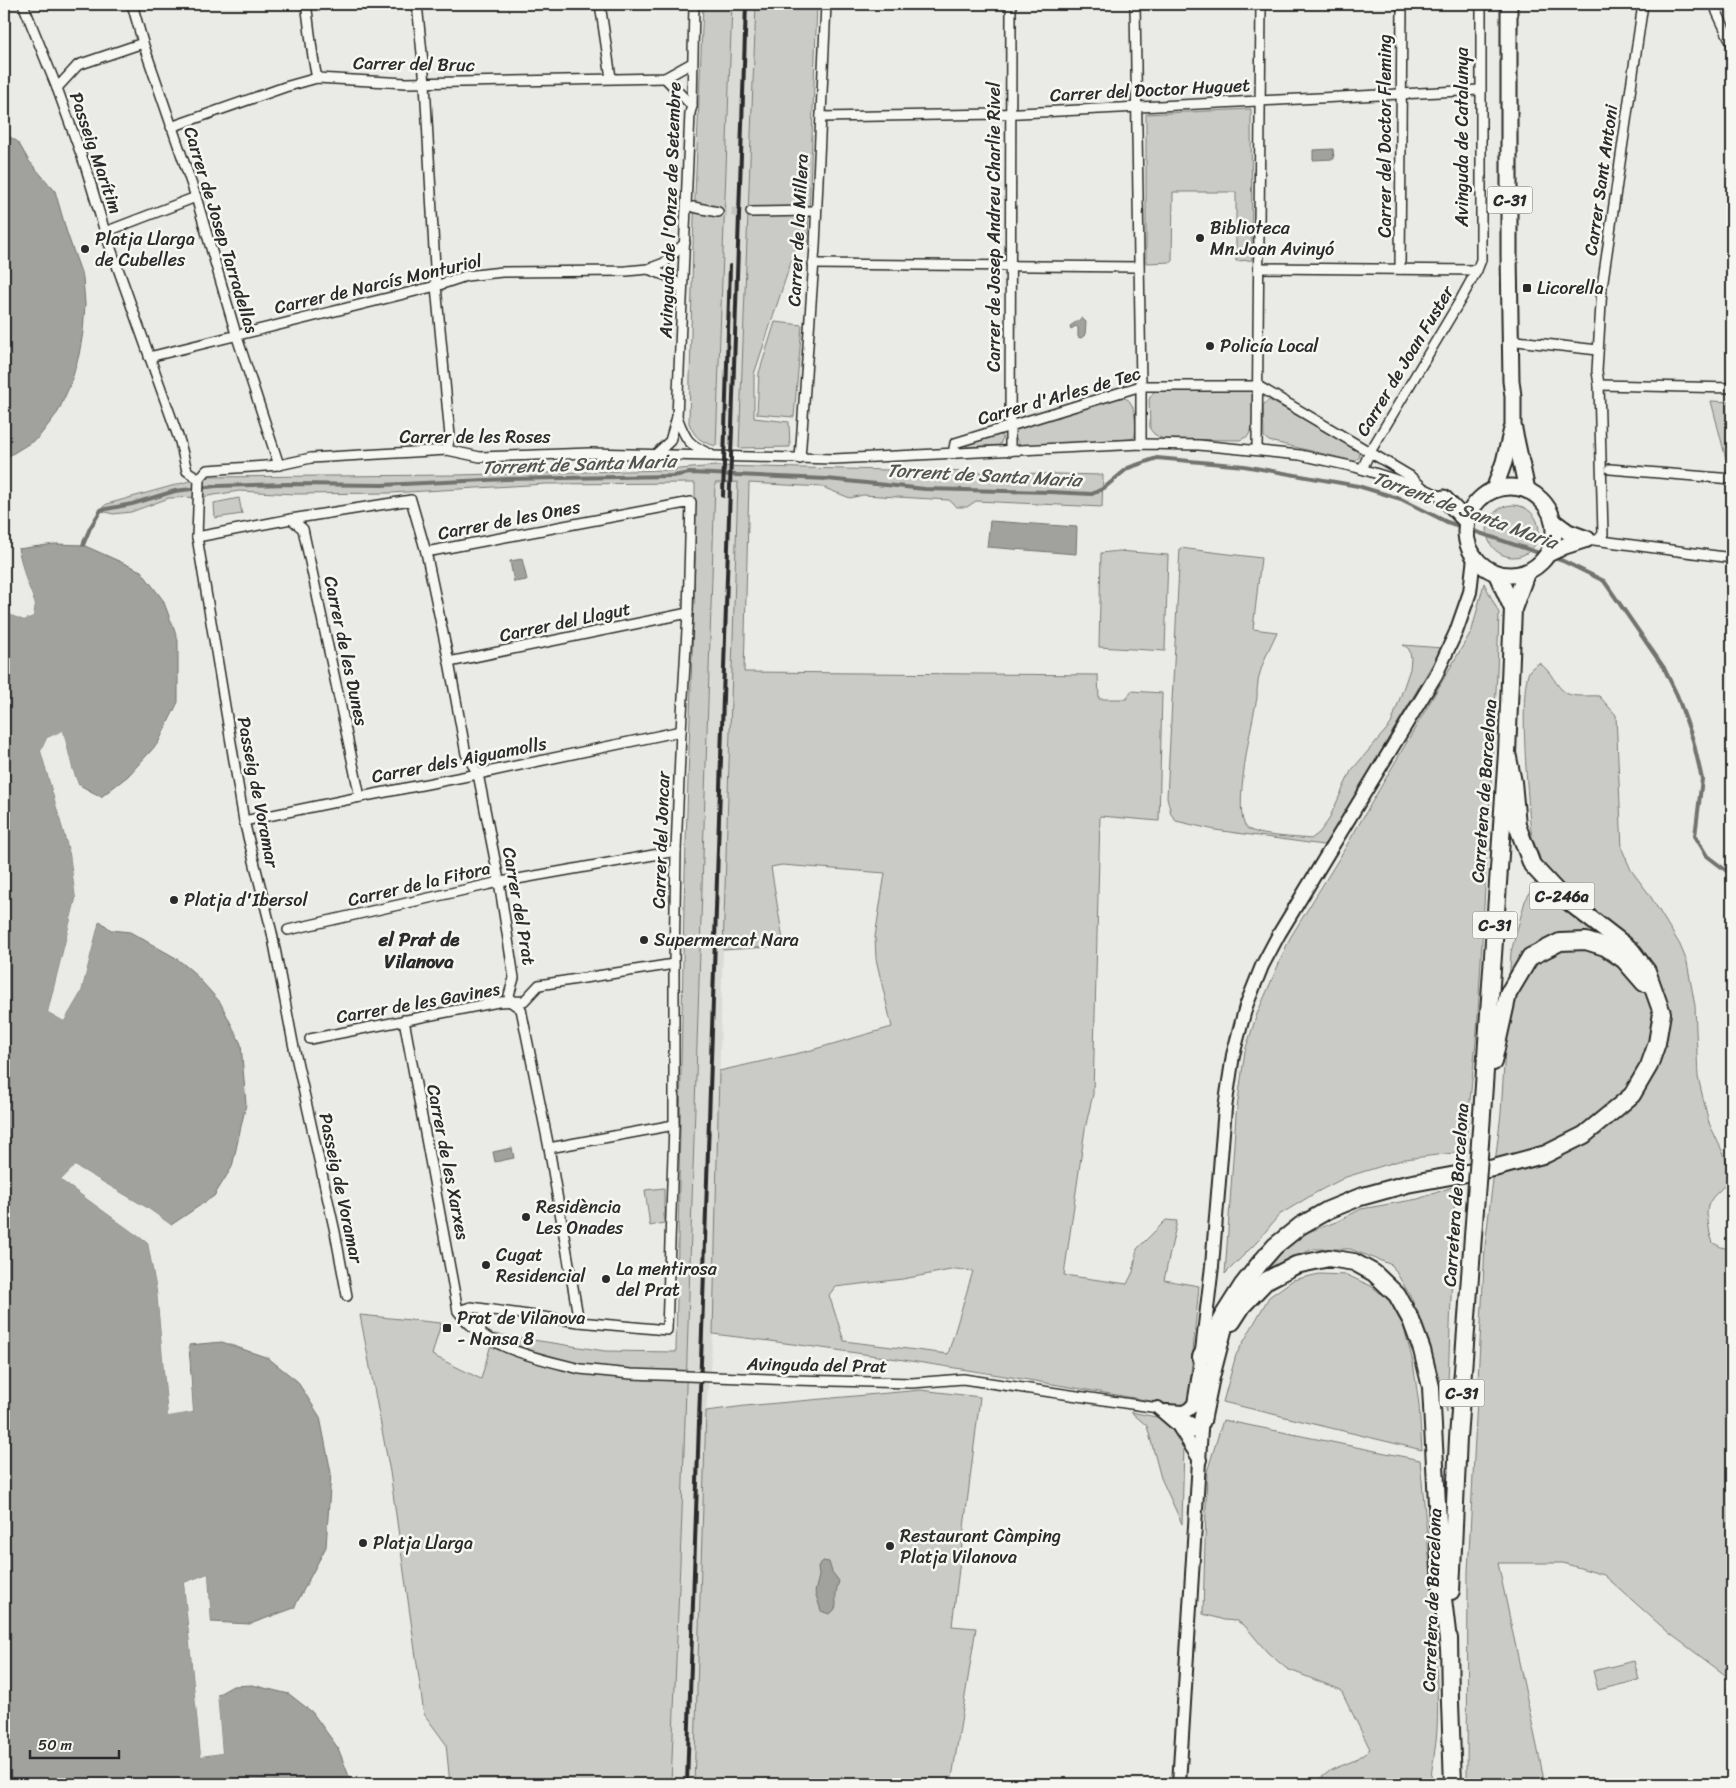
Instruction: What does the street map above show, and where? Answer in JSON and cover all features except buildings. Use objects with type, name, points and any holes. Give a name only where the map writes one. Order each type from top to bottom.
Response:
[{"type":"highway","name":"C-31","points":[[1513,609],[1526,573]]},
{"type":"highway","name":"C-31","points":[[1497,574],[1513,609]]},
{"type":"highway","name":"Carretera de Barcelona","points":[[1453,1784],[1449,1649],[1458,1438],[1507,753],[1513,609]]},
{"type":"highway","name":"C-246a","points":[[1507,753],[1513,782],[1517,825],[1532,865],[1560,895],[1631,950],[1647,971],[1662,1013]]},
{"type":"highway","points":[[1201,1363],[1228,1307],[1242,1286],[1275,1246],[1300,1226],[1328,1210],[1360,1198],[1407,1184],[1494,1168],[1546,1154],[1584,1135],[1632,1094],[1649,1066],[1662,1013],[1642,980],[1624,960],[1605,947],[1586,941],[1560,942],[1530,957],[1508,994],[1483,1098]]},
{"type":"highway","points":[[1220,1344],[1243,1305],[1267,1280],[1296,1265],[1329,1258],[1354,1262],[1374,1273],[1397,1295],[1411,1320],[1422,1350],[1431,1387],[1441,1582],[1449,1649]]},
{"type":"highway","points":[[1202,1425],[1211,1377],[1228,1307]]},
{"type":"main road","name":"C-31","points":[[1509,4],[1509,307],[1513,425],[1527,490]]},
{"type":"main road","name":"C-31","points":[[1513,396],[1516,380],[1517,341],[1517,4]]},
{"type":"main road","name":"C-31","points":[[1494,490],[1504,462],[1513,425]]},
{"type":"main road","points":[[1516,488],[1527,490],[1539,498],[1548,508],[1553,521],[1552,547],[1537,567],[1526,573],[1512,576],[1497,574],[1484,567],[1474,557],[1469,546],[1467,528],[1471,512],[1485,495],[1494,490],[1516,488]]},
{"type":"main road","points":[[1444,498],[1477,503]]},
{"type":"main road","points":[[1444,498],[1467,528]]},
{"type":"main road","points":[[1553,521],[1568,532],[1593,540]]},
{"type":"main road","points":[[1547,556],[1565,546],[1593,540]]},
{"type":"main road","points":[[1162,1409],[1184,1412],[1194,1404],[1201,1363],[1212,1266],[1225,1108],[1233,1055],[1246,1006],[1262,966],[1278,934],[1436,675],[1456,632],[1470,592],[1474,557]]},
{"type":"main road","points":[[1179,1784],[1202,1425],[1201,1363]]},
{"type":"main road","points":[[1162,1409],[1202,1425]]},
{"type":"main road","points":[[1162,1409],[1179,1427],[1200,1460]]},
{"type":"main road","points":[[1179,1427],[1186,1432],[1191,1432],[1202,1425]]},
{"type":"street","name":"Passeig Marítim","points":[[22,4],[57,88],[86,168],[105,232],[180,442],[187,471],[199,481]]},
{"type":"street","name":"Carrer de Josep Tarradellas","points":[[132,4],[143,43],[196,197],[236,334],[279,465]]},
{"type":"street","points":[[306,4],[312,60],[316,78]]},
{"type":"street","points":[[417,4],[425,83],[436,286],[450,436],[447,450]]},
{"type":"street","points":[[600,4],[611,78]]},
{"type":"street","name":"Avinguda de l'Onze de Setembre","points":[[655,455],[670,442],[677,417],[690,113],[692,106],[694,4]]},
{"type":"street","name":"Carrer de la Millera","points":[[800,459],[813,264],[826,4]]},
{"type":"street","name":"Carrer de Josep Andreu Charlie Rivel","points":[[1010,451],[1011,4]]},
{"type":"street","points":[[1135,4],[1141,444]]},
{"type":"street","points":[[1257,450],[1261,4]]},
{"type":"street","name":"Carrer del Doctor Fleming","points":[[1400,269],[1402,4]]},
{"type":"street","name":"Avinguda de Catalunya","points":[[1477,270],[1481,260],[1481,4]]},
{"type":"street","name":"Carrer Sant Antoni","points":[[1593,540],[1603,534],[1599,385],[1597,372],[1602,288],[1643,4]]},
{"type":"street","points":[[1715,4],[1732,44]]},
{"type":"street","points":[[57,88],[78,65],[143,43]]},
{"type":"street","name":"Carrer del Bruc","points":[[171,127],[284,87],[316,78],[425,83],[665,78],[692,63]]},
{"type":"street","points":[[665,78],[692,106]]},
{"type":"street","name":"Carrer del Doctor Huguet","points":[[821,117],[1010,114],[1137,106],[1480,90]]},
{"type":"street","points":[[105,232],[196,197]]},
{"type":"street","points":[[693,207],[718,212]]},
{"type":"street","points":[[751,212],[811,211]]},
{"type":"street","name":"Carrer de Narcís Monturiol","points":[[149,357],[436,286],[466,276],[502,272],[626,271],[648,269],[664,263],[685,243]]},
{"type":"street","points":[[813,264],[1138,267]]},
{"type":"street","points":[[1259,268],[1477,270]]},
{"type":"street","name":"Carrer de Narcís Monturiol","points":[[648,269],[670,277],[682,289]]},
{"type":"street","name":"Carrer de Joan Fuster","points":[[1362,469],[1370,452],[1477,270]]},
{"type":"street","points":[[1517,341],[1598,350]]},
{"type":"street","points":[[1599,385],[1732,388]]},
{"type":"street","name":"Carrer d'Arles de Tec","points":[[954,454],[955,443],[1141,386],[1258,386],[1410,476],[1423,488]]},
{"type":"street","name":"Avinguda de l'Onze de Setembre","points":[[677,417],[685,438],[697,448],[715,456]]},
{"type":"street","name":"Carrer d'Arles de Tec","points":[[715,456],[834,460],[1141,444],[1199,445],[1300,455],[1362,469],[1423,488],[1444,498]]},
{"type":"street","name":"Carrer de les Roses","points":[[199,481],[207,470],[279,465],[311,458],[447,450],[480,457],[590,453],[715,456]]},
{"type":"street","points":[[1610,469],[1732,479]]},
{"type":"street","name":"Passeig de Voramar","points":[[199,481],[197,536],[244,821],[272,933],[293,1043],[333,1223],[347,1296]]},
{"type":"street","name":"Carrer de les Ones","points":[[197,536],[411,500],[426,552],[691,502]]},
{"type":"street","name":"Carrer del Joncar","points":[[579,1322],[667,1330],[674,1125],[676,851],[688,613],[691,502]]},
{"type":"street","points":[[291,519],[304,529],[313,516]]},
{"type":"street","name":"Carrer de les Dunes","points":[[304,529],[360,797]]},
{"type":"street","points":[[1593,540],[1732,558]]},
{"type":"street","name":"Carrer del Prat","points":[[426,552],[466,754],[478,774],[514,978],[509,995],[511,1002]]},
{"type":"street","name":"Carrer del Llagut","points":[[449,662],[688,613]]},
{"type":"street","name":"Carrer dels Aiguamolls","points":[[244,821],[681,731]]},
{"type":"street","name":"Carrer de la Fitora","points":[[288,930],[497,883],[676,851]]},
{"type":"street","name":"Carrer de les Gavines","points":[[310,1039],[498,1002],[524,1001],[540,986],[674,964]]},
{"type":"street","points":[[458,1311],[471,1307],[579,1322],[549,1148],[521,1009],[511,1002]]},
{"type":"street","name":"Carrer de les Xarxes","points":[[404,1020],[458,1311]]},
{"type":"street","points":[[549,1148],[674,1125]]},
{"type":"street","points":[[481,1332],[480,1319],[492,1310]]},
{"type":"street","name":"Avinguda del Prat","points":[[458,1311],[467,1323],[501,1345],[533,1357],[580,1369],[631,1374],[912,1383],[963,1378],[1162,1409]]},
{"type":"shaded area","points":[[703,4],[732,4],[716,446],[699,439],[689,423],[693,243]]},
{"type":"shaded area","points":[[732,4],[756,4],[739,448],[716,446]]},
{"type":"shaded area","points":[[756,4],[817,4],[808,242],[797,244],[754,374],[754,418],[789,422],[790,447],[739,448]]},
{"type":"shaded area","points":[[1251,109],[1252,260],[1236,261],[1236,192],[1173,192],[1172,262],[1146,263],[1146,114]]},
{"type":"shaded area","points":[[4,133],[18,142],[29,161],[55,191],[83,278],[85,304],[79,355],[71,383],[58,412],[38,438],[4,459]]},
{"type":"shaded area","points":[[1333,149],[1334,159],[1313,160],[1313,150]]},
{"type":"shaded area","points":[[1082,318],[1086,322],[1085,335],[1081,338],[1078,337],[1078,328],[1076,326],[1071,329],[1070,326]]},
{"type":"shaded area","points":[[775,322],[802,325],[794,417],[757,414],[759,373]]},
{"type":"shaded area","points":[[1156,390],[1251,391],[1253,396],[1252,429],[1248,436],[1240,440],[1163,439],[1154,434],[1150,429],[1149,400]]},
{"type":"shaded area","points":[[1119,397],[1125,398],[1132,405],[1135,418],[1135,436],[1132,439],[1022,446],[1016,439],[1015,434],[1020,426]]},
{"type":"shaded area","points":[[1269,400],[1352,446],[1359,451],[1360,457],[1354,461],[1269,441],[1264,437],[1263,405]]},
{"type":"shaded area","points":[[1711,401],[1732,402],[1732,482]]},
{"type":"shaded area","points":[[998,433],[1003,437],[1000,445],[967,447],[965,445]]},
{"type":"shaded area","points":[[716,466],[1103,475],[1102,507],[976,501],[967,507],[957,507],[949,500],[863,495],[850,498],[822,487],[749,483],[744,672],[1098,675],[1099,699],[1127,699],[1131,691],[1162,693],[1159,821],[1100,816],[1093,1094],[1085,1129],[1064,1275],[1127,1284],[1133,1272],[1137,1249],[1166,1220],[1177,1221],[1164,1280],[1199,1286],[1188,1405],[1174,1405],[886,1357],[713,1334],[719,1071],[808,1051],[892,1027],[876,959],[875,937],[885,873],[782,865],[771,867],[784,946],[723,950],[738,482],[715,483],[682,1513],[671,1784],[450,1784],[446,1744],[424,1714],[390,1472],[360,1315],[441,1323],[432,1355],[481,1379],[494,1334],[605,1351],[676,1352],[684,905],[695,561],[695,483],[546,484],[390,493],[294,494],[239,491],[202,497],[169,498],[131,512],[113,514],[99,510],[107,504],[204,477],[456,475],[668,470]],"holes":[[[956,1269],[973,1271],[948,1354],[844,1341],[829,1295],[835,1287],[903,1279]]]},
{"type":"shaded area","points":[[738,482],[713,1334],[706,1411],[694,1784],[671,1784],[682,1513],[715,483]]},
{"type":"shaded area","points":[[239,498],[242,514],[215,518],[214,503]]},
{"type":"shaded area","points":[[1508,505],[1518,505],[1532,512],[1539,526],[1539,536],[1532,550],[1518,557],[1508,557],[1498,553],[1491,546],[1487,536],[1487,526],[1491,516],[1498,509]]},
{"type":"shaded area","points":[[990,521],[1077,527],[1076,554],[987,547]]},
{"type":"shaded area","points":[[55,544],[83,545],[141,571],[163,600],[178,640],[178,702],[158,743],[128,776],[101,797],[78,784],[63,732],[47,738],[41,751],[70,854],[76,899],[48,1012],[64,1021],[81,992],[100,921],[111,930],[130,932],[176,958],[192,971],[220,1002],[241,1044],[246,1104],[232,1167],[214,1196],[171,1225],[147,1208],[75,1166],[61,1180],[148,1243],[157,1291],[168,1415],[193,1412],[189,1345],[222,1342],[268,1358],[297,1381],[320,1417],[331,1473],[326,1547],[294,1608],[250,1624],[211,1622],[208,1574],[184,1583],[201,1756],[222,1753],[217,1695],[233,1686],[252,1685],[289,1694],[312,1712],[338,1748],[352,1784],[4,1784],[4,593],[11,615],[24,620],[33,616],[35,604],[25,578],[18,549]]},
{"type":"shaded area","points":[[1180,548],[1261,558],[1253,629],[1277,632],[1258,680],[1257,698],[1244,766],[1241,805],[1243,819],[1247,828],[1253,831],[1269,835],[1311,839],[1319,833],[1328,821],[1351,771],[1391,724],[1410,669],[1411,658],[1409,649],[1403,645],[1442,648],[1330,838],[1323,845],[1215,830],[1176,821],[1171,814],[1167,797]]},
{"type":"shaded area","points":[[1119,551],[1168,555],[1165,651],[1099,647],[1101,553]]},
{"type":"shaded area","points":[[522,559],[527,580],[514,582],[510,561]]},
{"type":"shaded area","points":[[1484,583],[1499,613],[1497,673],[1477,1031],[1465,1150],[1405,1159],[1346,1177],[1279,1215],[1256,1243],[1225,1274],[1236,1115],[1245,1051],[1257,1014],[1290,938],[1340,857],[1472,630]]},
{"type":"shaded area","points":[[1539,663],[1566,693],[1578,696],[1599,696],[1616,715],[1622,849],[1631,870],[1649,894],[1680,945],[1687,962],[1695,1006],[1698,1077],[1709,1123],[1725,1157],[1730,1175],[1726,1184],[1708,1205],[1707,1214],[1713,1243],[1732,1250],[1732,1680],[1669,1633],[1604,1575],[1563,1563],[1498,1563],[1545,1784],[1519,1784],[1516,1781],[1506,1780],[1499,1784],[1467,1784],[1468,1572],[1485,1246],[1501,1113],[1511,952],[1525,901],[1534,886],[1540,858],[1532,837],[1530,823],[1524,719],[1526,680],[1530,670]]},
{"type":"shaded area","points":[[512,1148],[514,1158],[495,1162],[493,1152]]},
{"type":"shaded area","points":[[1455,1186],[1447,1412],[1412,1299],[1392,1265],[1350,1249],[1313,1249],[1269,1268],[1288,1245],[1308,1232],[1336,1222],[1361,1209],[1418,1199]]},
{"type":"shaded area","points":[[664,1188],[664,1223],[650,1226],[645,1190]]},
{"type":"shaded area","points":[[1319,1274],[1347,1275],[1371,1286],[1389,1300],[1404,1328],[1413,1362],[1419,1405],[1422,1450],[1223,1402],[1236,1355],[1269,1297],[1293,1280]]},
{"type":"shaded area","points":[[921,1390],[980,1397],[952,1626],[976,1628],[951,1784],[694,1784],[706,1411]]},
{"type":"shaded area","points":[[1131,1412],[1161,1418],[1184,1444],[1182,1524],[1161,1478],[1147,1426]]},
{"type":"shaded area","points":[[1223,1420],[1420,1460],[1436,1630],[1436,1744],[1430,1784],[1392,1778],[1392,1784],[1308,1784],[1317,1781],[1331,1770],[1353,1761],[1370,1749],[1341,1690],[1287,1669],[1267,1652],[1246,1627],[1237,1621],[1224,1620],[1203,1614],[1207,1472]]},
{"type":"shaded area","points":[[823,1561],[829,1562],[832,1572],[839,1581],[836,1592],[836,1606],[829,1614],[821,1611],[815,1592],[819,1576],[818,1566]]},
{"type":"shaded area","points":[[1634,1661],[1639,1680],[1598,1690],[1593,1671]]},
{"type":"pier","points":[[17,547],[25,578],[35,604],[33,616],[24,620],[11,615],[4,593],[4,591],[6,592],[13,613],[24,618],[31,614],[33,605],[23,579]]},
{"type":"pier","points":[[63,731],[72,768],[79,787],[76,785],[69,769],[61,735],[48,740],[44,752],[73,854],[78,899],[51,1011],[63,1018],[78,991],[97,921],[98,925],[81,992],[64,1021],[48,1012],[76,899],[70,854],[41,751],[47,738]]},
{"type":"pier","points":[[75,1166],[147,1208],[171,1225],[171,1228],[146,1210],[75,1169],[65,1179],[151,1242],[160,1291],[171,1413],[191,1410],[186,1345],[188,1342],[193,1412],[168,1416],[157,1291],[148,1243],[61,1180]]},
{"type":"pier","points":[[208,1574],[211,1624],[209,1622],[206,1578],[187,1585],[203,1753],[220,1751],[215,1695],[217,1692],[222,1753],[201,1756],[184,1583]]},
{"type":"waterway","name":"Torrent de Santa Maria","points":[[83,545],[90,528],[101,510],[132,504],[175,491],[216,486],[289,484],[382,485],[507,479],[673,476],[690,473],[827,479],[925,489],[1092,494],[1104,488],[1128,468],[1157,458],[1244,466],[1358,486],[1401,499],[1447,522],[1545,555]]},
{"type":"waterway","name":"Torrent de Santa Maria","points":[[1552,557],[1604,581],[1664,668],[1677,695],[1693,740],[1702,779],[1695,836],[1707,856],[1732,875]]},
{"type":"tunnel","points":[[718,212],[751,212]]},
{"type":"railway","points":[[687,1784],[746,4]]},
{"type":"railway","points":[[723,496],[730,266]]},
{"type":"place","name":"Biblioteca Mn.Joan Avinyó","points":[[1200,238]]},
{"type":"place","name":"Platja Llarga de Cubelles","points":[[85,249]]},
{"type":"place","name":"Licorella","points":[[1527,288]]},
{"type":"place","name":"Policía Local","points":[[1210,346]]},
{"type":"place","name":"Platja d'Ibersol","points":[[174,900]]},
{"type":"place","name":"Supermercat Nara","points":[[644,940]]},
{"type":"place","name":"Residència Les Onades","points":[[526,1217]]},
{"type":"place","name":"Cugat Residencial","points":[[486,1265]]},
{"type":"place","name":"La mentirosa del Prat","points":[[606,1279]]},
{"type":"place","name":"Prat de Vilanova - Nansa 8","points":[[447,1328]]},
{"type":"place","name":"Platja Llarga","points":[[363,1543]]},
{"type":"place","name":"Restaurant Càmping Platja Vilanova","points":[[890,1546]]},
{"type":"district","name":"el Prat de Vilanova","points":[[419,950]]}]
